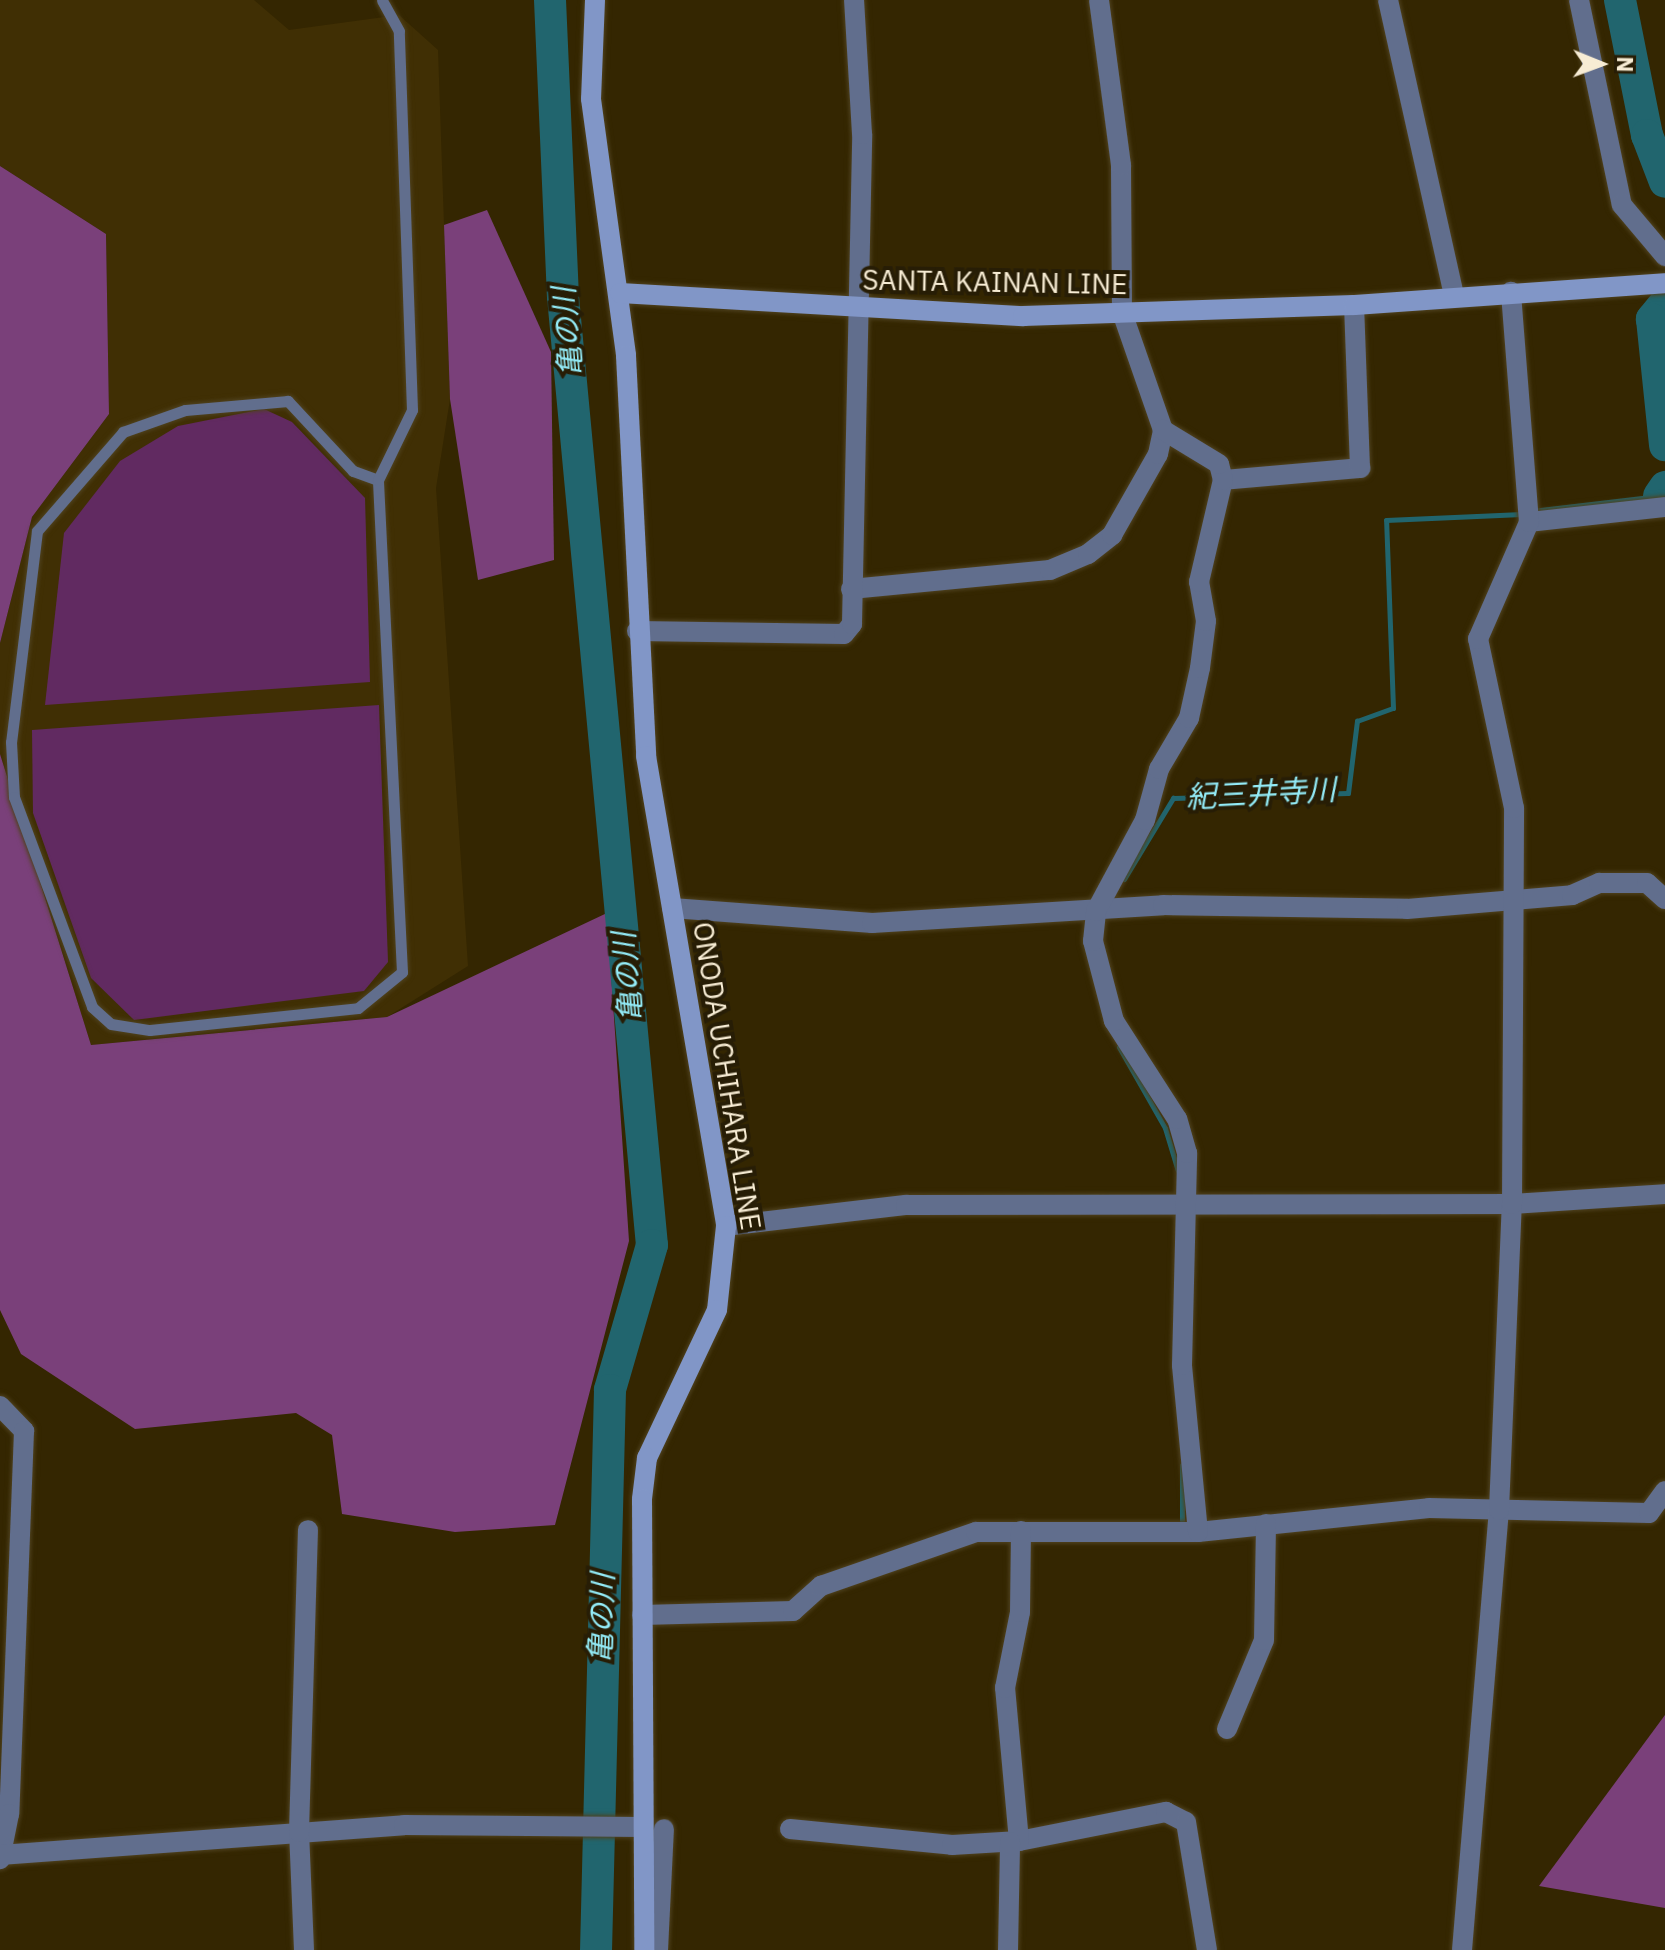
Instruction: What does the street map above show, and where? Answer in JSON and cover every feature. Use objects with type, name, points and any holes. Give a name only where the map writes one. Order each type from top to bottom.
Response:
[{"type":"main road","points":[[595,0],[591,99],[620,293]]},
{"type":"main road","name":"SANTA KAINAN LINE","points":[[620,293],[858,309],[1122,312],[1354,305],[1665,283]]},
{"type":"main road","name":"ONODA UCHIHARA LINE","points":[[620,293],[646,756],[726,1226],[717,1310],[647,1458],[635,1827],[644,1950]]},
{"type":"street","points":[[637,631],[844,634],[852,624],[862,134],[854,0]]},
{"type":"street","points":[[1099,0],[1121,165],[1122,312],[1163,430],[1219,464],[1223,480],[1199,582],[1206,621],[1189,718],[1096,911],[1093,941],[1114,1021],[1177,1119],[1187,1153],[1182,1365],[1198,1532]]},
{"type":"street","points":[[1388,0],[1454,296]]},
{"type":"street","points":[[1579,0],[1622,205],[1665,256]]},
{"type":"street","points":[[1462,1950],[1499,1510],[1512,1204],[1517,898],[1514,808],[1478,639],[1529,522],[1511,292]]},
{"type":"street","points":[[1223,480],[1360,468],[1354,305]]},
{"type":"street","points":[[851,589],[1050,570],[1088,554],[1112,535],[1140,489],[1163,430]]},
{"type":"street","points":[[1529,522],[1665,507]]},
{"type":"street","points":[[672,908],[872,923],[1096,911],[1407,909],[1572,895],[1599,883],[1647,883],[1665,899]]},
{"type":"street","points":[[726,1226],[906,1205],[1512,1204],[1665,1188]]},
{"type":"street","points":[[0,1406],[24,1431],[1,1856],[299,1832],[635,1827]]},
{"type":"street","points":[[642,1615],[793,1611],[821,1586],[976,1532],[1198,1532],[1429,1508],[1649,1513],[1665,1491]]},
{"type":"street","points":[[1227,1729],[1264,1640],[1266,1524]]},
{"type":"street","points":[[304,1950],[299,1832],[308,1530]]},
{"type":"street","points":[[1008,1950],[1014,1841],[1005,1688],[1020,1612],[1021,1531]]},
{"type":"street","points":[[790,1829],[952,1845],[1014,1841],[1166,1812],[1186,1822],[1207,1950]]},
{"type":"street","points":[[658,1950],[664,1829]]},
{"type":"lane","points":[[378,480],[353,471],[288,401],[185,410],[123,432],[37,531],[11,742],[14,797],[92,1007],[111,1024],[150,1030],[358,1008],[402,972],[378,480],[412,410],[399,31],[382,0]]},
{"type":"shaded area","points":[[0,0],[254,0],[289,30],[399,15],[438,50],[450,399],[436,488],[468,966],[387,1017],[91,1045],[0,754],[0,643],[32,517],[109,414],[106,234],[0,166]]},
{"type":"shaded area","points":[[0,166],[106,234],[109,414],[32,517],[0,643]]},
{"type":"shaded area","points":[[487,210],[551,352],[554,560],[478,580],[450,399],[444,225]]},
{"type":"shaded area","points":[[264,409],[292,422],[365,498],[370,682],[45,705],[64,533],[120,461],[178,426]]},
{"type":"shaded area","points":[[379,705],[388,962],[364,991],[134,1020],[91,978],[33,813],[32,730]]},
{"type":"shaded area","points":[[0,754],[91,1045],[387,1017],[607,913],[629,1241],[555,1525],[455,1532],[342,1514],[332,1435],[296,1413],[135,1429],[21,1354],[0,1310]]},
{"type":"shaded area","points":[[1665,1715],[1665,1908],[1539,1886]]},
{"type":"waterway","name":"亀の川","points":[[550,0],[563,297],[652,1245],[610,1390],[596,1950]]},
{"type":"waterway","name":"紀三井寺川","points":[[1620,0],[1647,135],[1665,182]]},
{"type":"waterway","name":"紀三井寺川","points":[[1665,303],[1652,319],[1665,445]]},
{"type":"waterway","name":"紀三井寺川","points":[[1659,496],[1665,487]]},
{"type":"waterway","name":"紀三井寺川","points":[[1532,511],[1659,496]]},
{"type":"waterway","name":"紀三井寺川","points":[[1124,879],[1173,798],[1348,793],[1357,721],[1393,708],[1386,520],[1522,514]]},
{"type":"waterway","name":"紀三井寺川","points":[[1119,1047],[1165,1128],[1178,1171]]},
{"type":"waterway","name":"紀三井寺川","points":[[1182,1465],[1182,1520]]}]
